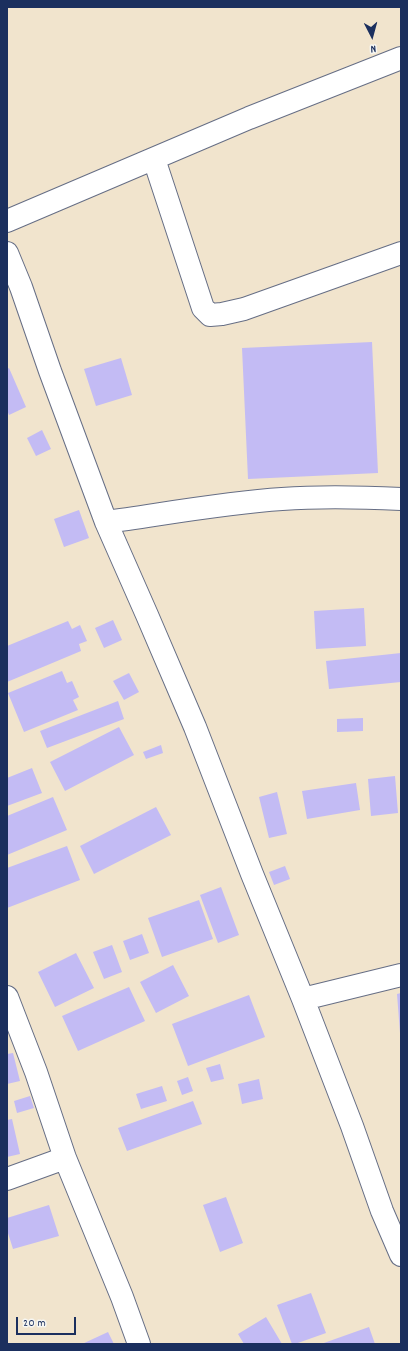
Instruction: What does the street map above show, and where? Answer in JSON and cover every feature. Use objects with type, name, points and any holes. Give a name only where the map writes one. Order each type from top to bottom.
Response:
[{"type":"street","points":[[7,222],[249,118],[401,58]]},
{"type":"street","points":[[154,159],[203,308],[210,315],[244,309],[401,253]]},
{"type":"street","points":[[7,253],[21,287],[50,371],[106,522],[148,615],[195,727],[352,1126],[391,1209],[401,1255]]},
{"type":"street","points":[[106,522],[242,502],[282,499],[358,497],[401,499]]},
{"type":"street","points":[[303,999],[401,975]]},
{"type":"street","points":[[7,997],[36,1072],[65,1158],[140,1344]]},
{"type":"street","points":[[7,1179],[65,1158]]},
{"type":"building","points":[[372,342],[378,473],[248,479],[242,348]]},
{"type":"building","points":[[121,358],[132,395],[96,406],[84,369]]},
{"type":"building","points":[[9,368],[26,407],[9,415],[7,410],[7,369]]},
{"type":"building","points":[[42,430],[51,449],[36,456],[27,438]]},
{"type":"building","points":[[79,510],[89,538],[64,547],[54,519]]},
{"type":"building","points":[[364,608],[366,646],[316,649],[314,611]]},
{"type":"building","points":[[113,620],[122,640],[104,648],[95,628]]},
{"type":"building","points":[[68,621],[72,629],[80,625],[87,641],[79,644],[81,651],[7,682],[7,646]]},
{"type":"building","points":[[401,653],[401,682],[329,689],[326,661]]},
{"type":"building","points":[[62,671],[67,683],[72,681],[79,697],[73,700],[78,710],[24,732],[8,693]]},
{"type":"building","points":[[129,673],[139,692],[124,700],[113,681]]},
{"type":"building","points":[[118,701],[124,719],[47,748],[40,731]]},
{"type":"building","points":[[363,718],[363,731],[337,732],[337,719]]},
{"type":"building","points":[[119,727],[134,755],[65,791],[50,762]]},
{"type":"building","points":[[161,745],[163,753],[146,759],[143,752]]},
{"type":"building","points":[[32,768],[42,793],[7,806],[7,778]]},
{"type":"building","points":[[395,776],[398,813],[371,816],[368,779]]},
{"type":"building","points":[[356,783],[360,810],[307,819],[302,791]]},
{"type":"building","points":[[277,792],[287,834],[269,838],[259,797]]},
{"type":"building","points":[[53,797],[67,830],[7,855],[7,816]]},
{"type":"building","points":[[156,807],[171,835],[94,874],[80,846]]},
{"type":"building","points":[[67,846],[80,880],[7,908],[7,868]]},
{"type":"building","points":[[285,866],[290,879],[274,885],[269,872]]},
{"type":"building","points":[[221,887],[239,935],[218,943],[200,895]]},
{"type":"building","points":[[199,900],[213,939],[162,957],[148,918]]},
{"type":"building","points":[[142,934],[149,953],[130,960],[123,941]]},
{"type":"building","points":[[112,945],[122,972],[104,979],[93,952]]},
{"type":"building","points":[[76,953],[94,988],[55,1007],[38,972]]},
{"type":"building","points":[[173,965],[189,996],[156,1013],[140,982]]},
{"type":"building","points":[[129,987],[145,1021],[78,1051],[62,1016]]},
{"type":"building","points":[[401,993],[401,1033],[400,1033],[397,994]]},
{"type":"building","points":[[249,995],[265,1037],[188,1066],[172,1024]]},
{"type":"building","points":[[13,1053],[20,1081],[7,1084],[7,1054]]},
{"type":"building","points":[[220,1064],[224,1079],[211,1082],[206,1068]]},
{"type":"building","points":[[188,1077],[193,1091],[182,1095],[177,1081]]},
{"type":"building","points":[[259,1079],[263,1099],[242,1104],[238,1084]]},
{"type":"building","points":[[162,1086],[167,1101],[141,1109],[136,1094]]},
{"type":"building","points":[[30,1096],[34,1108],[17,1113],[14,1101]]},
{"type":"building","points":[[193,1101],[202,1124],[127,1151],[118,1128]]},
{"type":"building","points":[[12,1119],[20,1154],[7,1157],[7,1120]]},
{"type":"building","points":[[226,1197],[243,1243],[220,1252],[203,1205]]},
{"type":"building","points":[[49,1205],[59,1236],[13,1249],[7,1230],[7,1218]]},
{"type":"building","points":[[311,1293],[326,1333],[292,1344],[277,1305]]},
{"type":"building","points":[[266,1317],[282,1344],[244,1344],[238,1334]]},
{"type":"building","points":[[369,1327],[375,1344],[321,1344]]},
{"type":"building","points":[[108,1332],[114,1344],[82,1344]]}]
